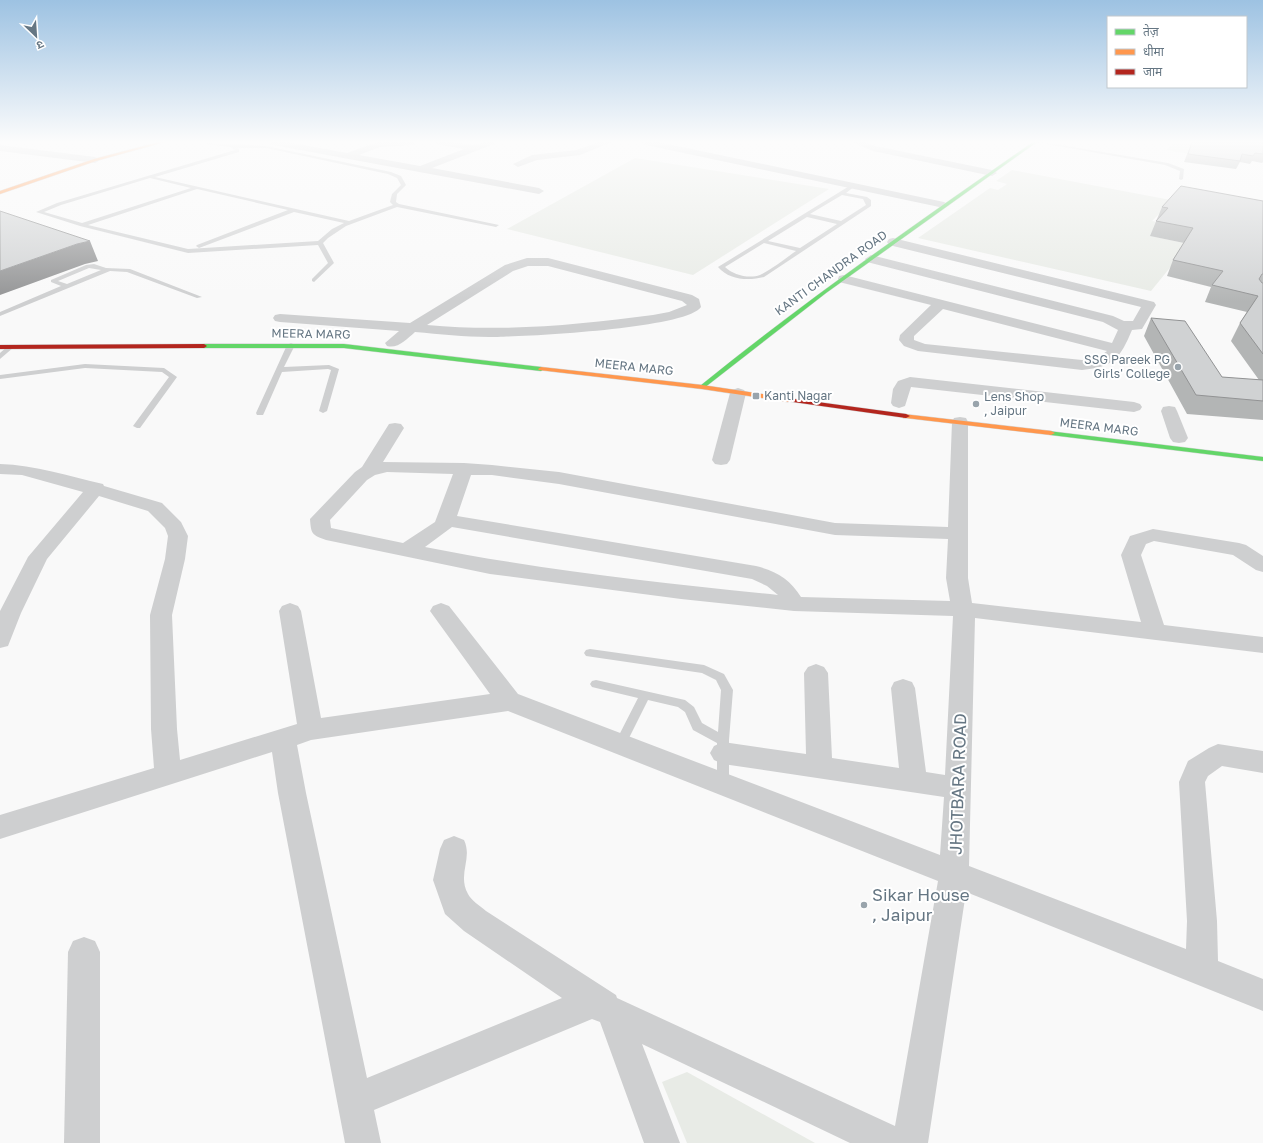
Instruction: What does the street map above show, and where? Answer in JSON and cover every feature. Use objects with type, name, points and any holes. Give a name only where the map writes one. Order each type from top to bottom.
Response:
[{"type":"main road","name":"KANTI CHANDRA ROAD","points":[[702,387],[738,357],[958,195]]},
{"type":"main road","name":"MEERA MARG","points":[[0,340],[250,338],[332,339],[412,344]]},
{"type":"main road","name":"MEERA MARG","points":[[0,347],[344,346],[702,387],[733,387],[960,422],[1263,460]]},
{"type":"main road","name":"MEERA MARG","points":[[676,374],[712,378],[733,387]]},
{"type":"street","points":[[898,195],[944,205]]},
{"type":"street","points":[[871,259],[1108,319],[1121,325],[1137,326],[1149,305],[893,242]]},
{"type":"street","points":[[280,318],[412,328],[486,333],[559,329],[651,320],[674,315],[694,307],[694,302],[687,298],[548,262],[527,262],[508,268],[412,328],[392,343]]},
{"type":"street","points":[[844,279],[1117,349]]},
{"type":"street","points":[[940,304],[906,335],[906,340],[909,343],[923,348],[1082,365],[1098,365],[1109,360],[1117,349],[1125,329],[1121,325]]},
{"type":"street","points":[[899,403],[901,389],[904,384],[910,382],[1134,407]]},
{"type":"street","points":[[721,460],[733,387]]},
{"type":"street","points":[[1169,411],[1179,438]]},
{"type":"street","name":"JHOTBARA ROAD","points":[[910,1143],[954,874],[965,622],[957,578],[960,422]]},
{"type":"street","points":[[369,471],[395,428]]},
{"type":"street","points":[[957,533],[835,530],[559,478],[464,468],[387,467],[369,471],[361,476],[320,519],[321,531],[333,536],[490,567],[674,591],[794,604],[962,609],[1263,645]]},
{"type":"street","points":[[408,550],[444,525],[464,468]]},
{"type":"street","points":[[0,469],[22,470],[50,476],[96,488],[155,507],[174,526],[178,536],[175,559],[161,615],[164,729],[168,775]]},
{"type":"street","points":[[0,640],[10,613],[38,557],[96,488]]},
{"type":"street","points":[[446,520],[756,573],[781,584],[790,593],[794,604]]},
{"type":"street","points":[[1155,632],[1131,555],[1137,540],[1153,535],[1239,550],[1263,565]]},
{"type":"street","points":[[290,611],[311,730]]},
{"type":"street","points":[[441,611],[509,701]]},
{"type":"street","points":[[816,673],[819,767]]},
{"type":"street","points":[[903,688],[914,782]]},
{"type":"street","points":[[0,827],[311,730],[509,701],[621,743],[1263,995]]},
{"type":"street","points":[[282,738],[363,1143]]},
{"type":"street","points":[[723,746],[819,767],[958,788]]},
{"type":"street","points":[[1202,971],[1202,921],[1192,782],[1197,769],[1218,755],[1263,762]]},
{"type":"street","points":[[454,849],[448,880],[456,904],[475,921],[604,1007],[890,1143]]},
{"type":"street","points":[[82,1143],[84,952]]},
{"type":"street","points":[[354,1101],[604,1007]]},
{"type":"street","points":[[604,1007],[662,1143]]},
{"type":"lane","points":[[88,195],[40,210],[39,212],[82,225],[188,251],[320,243]]},
{"type":"lane","points":[[82,225],[173,195]]},
{"type":"lane","points":[[228,195],[350,223]]},
{"type":"lane","points":[[395,195],[393,202],[397,204],[496,225]]},
{"type":"lane","points":[[837,195],[721,267],[725,271],[732,274],[747,278],[762,276],[869,205],[867,203],[868,200],[865,198],[852,195]]},
{"type":"lane","points":[[320,243],[324,236],[350,223],[397,204]]},
{"type":"lane","points":[[188,251],[293,210]]},
{"type":"lane","points":[[806,215],[842,223]]},
{"type":"lane","points":[[763,241],[801,250]]},
{"type":"lane","points":[[314,280],[331,263],[320,243]]},
{"type":"lane","points":[[66,286],[53,281],[88,266],[94,266],[106,270]]},
{"type":"lane","points":[[0,314],[106,270],[120,268],[199,297]]},
{"type":"lane","points":[[260,413],[291,345]]},
{"type":"lane","points":[[0,357],[10,347]]},
{"type":"lane","points":[[0,377],[85,366],[164,370],[173,376],[137,426]]},
{"type":"lane","points":[[280,370],[329,367],[335,369],[323,411]]},
{"type":"lane","points":[[590,653],[704,669],[720,677],[727,690],[723,746],[723,783]]},
{"type":"lane","points":[[596,684],[681,703],[690,710],[692,720],[699,728],[723,746]]},
{"type":"lane","points":[[621,743],[645,695]]},
{"type":"shaded area","points":[[568,195],[819,195],[693,275],[507,229]]},
{"type":"shaded area","points":[[979,195],[1146,195],[1176,201],[1152,221],[1162,223],[1151,236],[1231,253],[1177,259],[1151,291],[918,238]]},
{"type":"shaded area","points":[[687,1072],[815,1143],[687,1143],[662,1082]]},
{"type":"building","points":[[1173,195],[1232,195],[1263,201],[1263,274],[1259,279],[1263,283],[1263,354],[1240,323],[1258,296],[1212,285],[1223,271],[1173,260],[1193,228],[1156,221],[1168,208],[1162,207]]},
{"type":"building","points":[[0,211],[90,241],[77,244],[0,271]]},
{"type":"building","points":[[1151,318],[1185,321],[1222,377],[1263,380],[1263,401],[1196,395]]},
{"type":"traffic: fast","points":[[702,387],[742,354],[824,292],[959,195]]},
{"type":"traffic: fast","points":[[204,346],[344,346],[541,369]]},
{"type":"traffic: fast","points":[[1051,433],[1263,459]]},
{"type":"traffic: slow","points":[[541,369],[702,387],[788,400]]},
{"type":"traffic: slow","points":[[906,416],[1051,433]]},
{"type":"traffic: jam","points":[[0,347],[204,346]]},
{"type":"traffic: jam","points":[[788,400],[906,416]]},
{"type":"place","name":"SSG Pareek PG Girls' College","points":[[1178,367]]},
{"type":"place","name":"Kanti Nagar","points":[[756,396]]},
{"type":"place","name":"Lens Shop , Jaipur","points":[[976,404]]},
{"type":"place","name":"Sikar House , Jaipur","points":[[864,905]]}]
